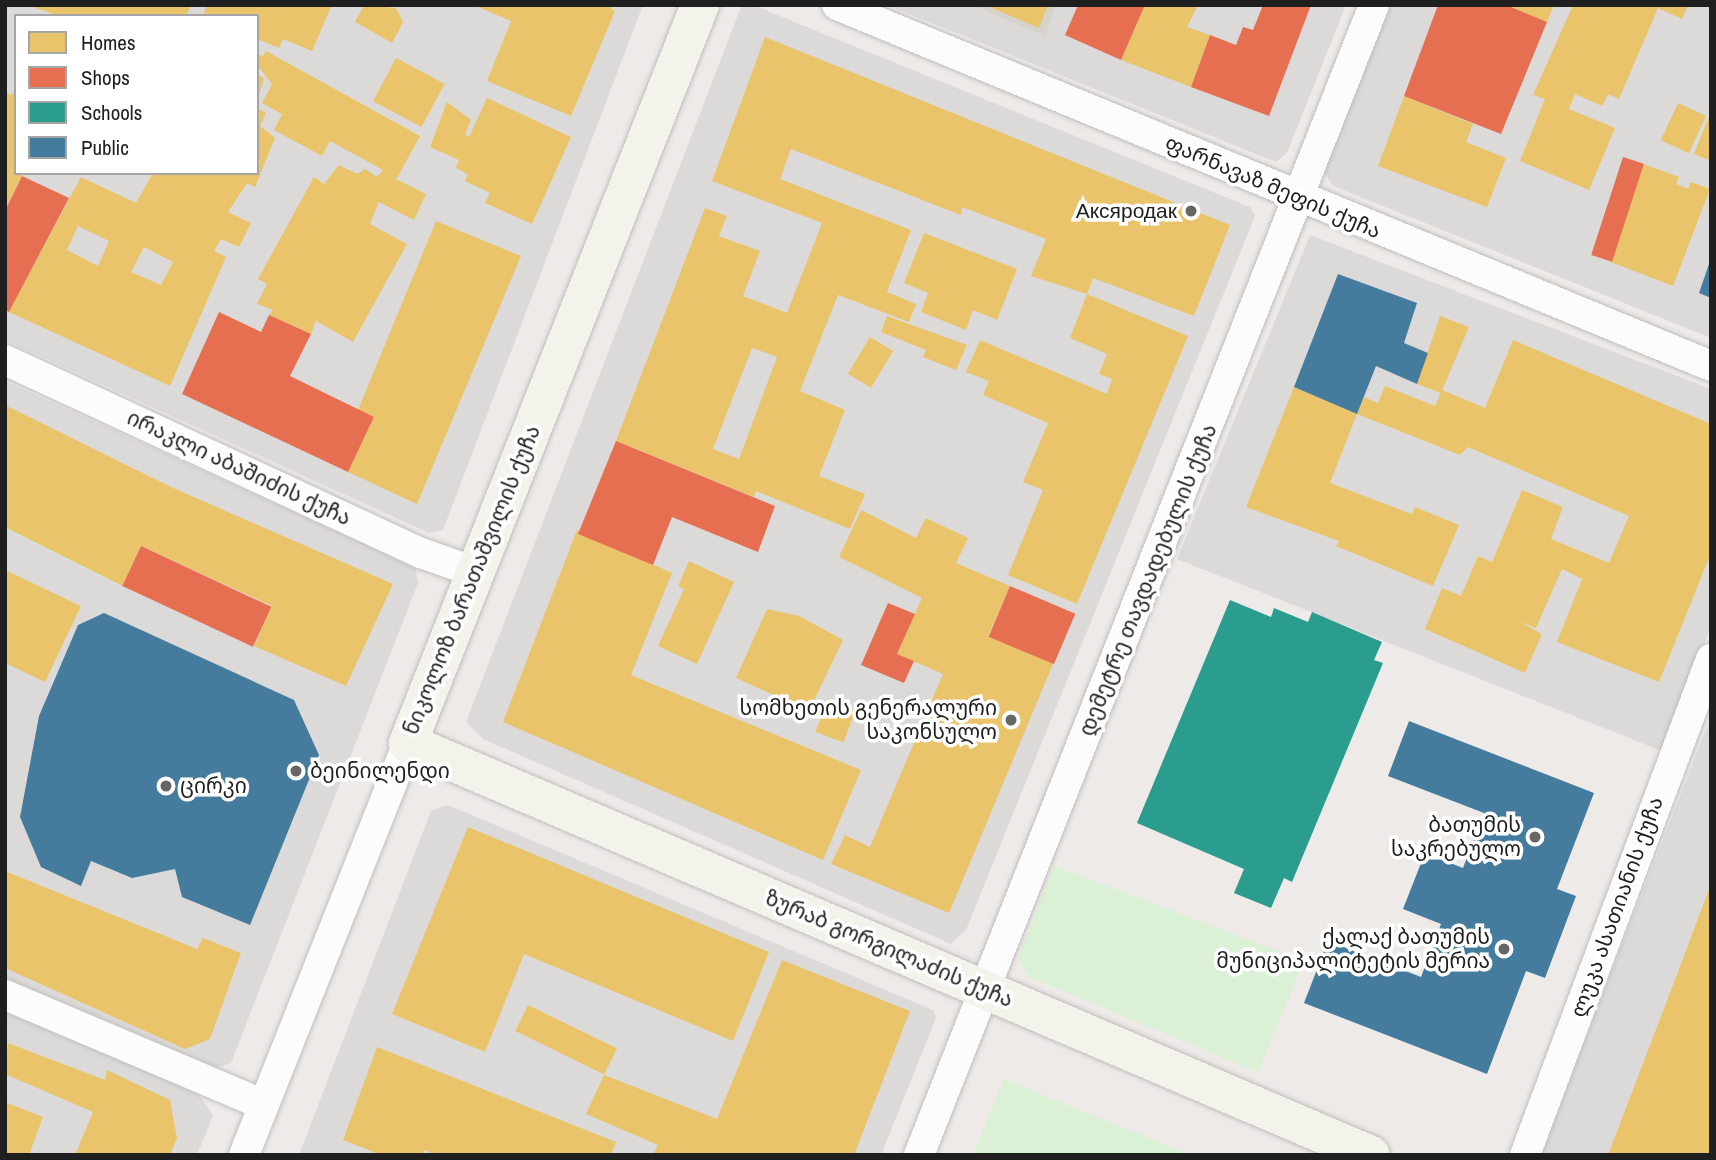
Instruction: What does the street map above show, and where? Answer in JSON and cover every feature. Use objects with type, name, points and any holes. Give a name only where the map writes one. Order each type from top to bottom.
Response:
[{"type":"street","name":"ნიკოლოზ ბარათაშვილის ქუჩა","points":[[244,1155],[700,5]]},
{"type":"street","name":"ფარნავაზ მეფის ქუჩა","points":[[837,5],[1298,199],[1711,366]]},
{"type":"street","name":"დემეტრე თავდადებულის ქუჩა","points":[[919,1155],[1374,5]]},
{"type":"street","name":"ირაკლი აბაშიძის ქუჩა","points":[[5,360],[421,553],[475,572]]},
{"type":"street","name":"ლუკა ასათიანის ქუჩა","points":[[1525,1155],[1711,659]]},
{"type":"street","name":"ზურაბ გორგილაძის ქუჩა","points":[[408,743],[1371,1155]]},
{"type":"street","points":[[5,995],[264,1105]]},
{"type":"shaded area","points":[[5,5],[643,5],[443,530],[429,533],[5,340]]},
{"type":"shaded area","points":[[753,5],[1250,207],[1255,216],[966,930],[951,944],[483,739],[466,722],[741,7]]},
{"type":"shaded area","points":[[887,5],[1346,5],[1287,153],[1276,162]]},
{"type":"shaded area","points":[[972,5],[1056,5],[1045,36]]},
{"type":"shaded area","points":[[1388,5],[1711,5],[1711,338],[1333,186],[1323,171]]},
{"type":"shaded area","points":[[1310,235],[1711,389],[1711,626],[1662,751],[1177,559]]},
{"type":"shaded area","points":[[5,381],[415,567],[418,583],[231,1063],[216,1068],[5,980]]},
{"type":"shaded area","points":[[1711,717],[1711,1155],[1540,1155]]},
{"type":"shaded area","points":[[448,805],[933,1010],[936,1018],[881,1155],[299,1155],[431,811]]},
{"type":"shaded area","points":[[5,1011],[198,1093],[213,1116],[197,1155],[5,1155]]},
{"type":"green space","points":[[1054,866],[1304,961],[1258,1072],[1030,977],[1018,959]]},
{"type":"green space","points":[[1004,1079],[1190,1155],[973,1155]]},
{"type":"building: Homes","points":[[191,5],[187,14],[53,14],[30,6]]},
{"type":"building: Homes","points":[[207,5],[331,7],[312,51],[283,39],[279,48],[259,40],[259,14],[204,14]]},
{"type":"building: Homes","points":[[364,5],[396,8],[403,22],[392,43],[355,22]]},
{"type":"building: Homes","points":[[473,5],[607,5],[615,11],[571,116],[487,81],[511,21]]},
{"type":"building: Homes","points":[[985,5],[1048,5],[1039,28]]},
{"type":"building: Homes","points":[[1145,5],[1198,5],[1187,27],[1210,35],[1191,87],[1121,60]]},
{"type":"building: Homes","points":[[1506,5],[1554,5],[1547,22]]},
{"type":"building: Homes","points":[[1573,5],[1688,5],[1682,19],[1658,8],[1619,99],[1608,94],[1602,106],[1575,94],[1569,109],[1615,128],[1589,190],[1520,161],[1545,99],[1533,95]]},
{"type":"building: Homes","points":[[765,37],[1230,225],[1194,316],[1093,278],[1087,294],[1031,276],[1046,239],[962,207],[961,215],[791,149],[780,179],[911,230],[887,292],[916,304],[909,322],[838,295],[800,391],[845,410],[819,476],[865,494],[850,529],[756,491],[754,497],[616,441],[705,208],[727,216],[719,236],[760,251],[743,296],[787,313],[822,223],[712,181]],"holes":[[[752,348],[777,357],[739,459],[713,449]]]},
{"type":"building: Homes","points":[[266,51],[420,136],[397,178],[392,177],[426,194],[414,220],[379,202],[370,224],[407,244],[353,342],[316,321],[311,334],[269,315],[273,310],[257,304],[267,284],[258,279],[314,177],[324,184],[339,165],[357,174],[365,169],[377,177],[383,170],[330,141],[322,156],[274,130],[282,114],[262,103],[272,84],[259,68],[259,55],[263,56]]},
{"type":"building: Homes","points":[[396,58],[445,84],[422,127],[373,101]]},
{"type":"building: Homes","points":[[259,75],[264,78],[259,95]]},
{"type":"building: Homes","points":[[14,90],[14,175],[22,175],[5,211],[5,92],[12,95]]},
{"type":"building: Homes","points":[[1404,96],[1473,124],[1466,142],[1506,158],[1487,207],[1378,166]]},
{"type":"building: Homes","points":[[487,98],[571,137],[532,224],[485,203],[490,193],[465,181],[468,174],[456,168],[459,160],[430,147],[447,102],[471,120],[465,135],[469,137]]},
{"type":"building: Homes","points":[[1678,103],[1706,116],[1689,153],[1661,140]]},
{"type":"building: Homes","points":[[259,109],[266,113],[260,126],[275,138],[255,187],[247,183],[228,212],[251,223],[239,247],[221,239],[214,251],[226,257],[170,386],[9,312],[81,177],[136,203],[152,175],[259,175]],"holes":[[[78,226],[109,241],[98,266],[67,250]],[[144,247],[173,262],[161,285],[131,272]]]},
{"type":"building: Homes","points":[[1708,119],[1711,120],[1711,161],[1694,154]]},
{"type":"building: Homes","points":[[1644,164],[1679,177],[1676,184],[1688,189],[1691,182],[1710,189],[1673,286],[1608,261]]},
{"type":"building: Homes","points":[[436,221],[521,256],[417,504],[348,472],[374,417],[358,410]]},
{"type":"building: Homes","points":[[924,233],[1017,269],[997,320],[973,310],[966,330],[921,312],[928,293],[904,283]]},
{"type":"building: Homes","points":[[1087,294],[1188,336],[1077,604],[1008,575],[1043,490],[1023,482],[1048,423],[983,395],[989,381],[966,372],[980,340],[1107,394],[1112,379],[1099,374],[1107,354],[1070,338]]},
{"type":"building: Homes","points":[[887,316],[967,345],[956,370],[923,357],[926,350],[881,332]]},
{"type":"building: Homes","points":[[1440,316],[1469,327],[1441,393],[1417,384]]},
{"type":"building: Homes","points":[[870,337],[893,351],[871,388],[848,374]]},
{"type":"building: Homes","points":[[1513,340],[1711,424],[1711,553],[1659,682],[1557,642],[1582,579],[1562,569],[1536,628],[1520,622],[1542,634],[1525,673],[1425,629],[1442,588],[1461,596],[1478,556],[1492,562],[1522,490],[1563,507],[1551,539],[1609,563],[1629,516],[1468,447],[1460,455],[1357,414],[1364,397],[1378,403],[1385,386],[1435,406],[1442,390],[1485,408]]},
{"type":"building: Homes","points":[[1294,387],[1357,414],[1330,483],[1412,514],[1415,507],[1459,525],[1433,586],[1336,546],[1339,541],[1246,507]]},
{"type":"building: Homes","points":[[5,405],[171,487],[393,584],[346,686],[254,646],[272,606],[141,546],[123,586],[5,527]]},
{"type":"building: Homes","points":[[861,510],[916,538],[926,518],[968,538],[956,563],[1010,586],[988,636],[1053,664],[949,913],[831,864],[845,835],[870,847],[943,674],[897,654],[922,598],[839,557]]},
{"type":"building: Homes","points":[[577,530],[672,573],[631,675],[861,770],[823,860],[503,722]]},
{"type":"building: Homes","points":[[689,561],[734,582],[697,664],[658,646],[684,589],[678,586]]},
{"type":"building: Homes","points":[[5,570],[81,606],[45,682],[5,663]]},
{"type":"building: Homes","points":[[767,609],[799,616],[843,640],[809,711],[736,678]]},
{"type":"building: Homes","points":[[828,699],[856,710],[843,742],[815,732]]},
{"type":"building: Homes","points":[[468,827],[769,952],[733,1041],[524,954],[485,1052],[392,1014]]},
{"type":"building: Homes","points":[[5,871],[197,949],[203,938],[241,953],[210,1039],[185,1049],[5,968]]},
{"type":"building: Homes","points":[[1711,884],[1711,1155],[1608,1155],[1676,977]]},
{"type":"building: Homes","points":[[782,960],[910,1011],[854,1155],[653,1155],[658,1145],[586,1114],[604,1075],[717,1119]]},
{"type":"building: Homes","points":[[528,1005],[617,1048],[604,1074],[515,1031]]},
{"type":"building: Homes","points":[[8,1043],[105,1080],[107,1070],[170,1100],[177,1138],[170,1155],[75,1155],[93,1112],[5,1074]]},
{"type":"building: Homes","points":[[377,1047],[616,1142],[611,1155],[437,1155],[424,1150],[422,1155],[381,1155],[343,1140]]},
{"type":"building: Homes","points":[[5,1102],[43,1117],[29,1155],[5,1155]]},
{"type":"building: Shops","points":[[1078,5],[1145,5],[1121,60],[1065,35]]},
{"type":"building: Shops","points":[[1263,5],[1311,5],[1269,116],[1191,87],[1210,35],[1236,45],[1243,27],[1253,30]]},
{"type":"building: Shops","points":[[1438,5],[1506,5],[1547,22],[1501,134],[1404,96]]},
{"type":"building: Shops","points":[[1623,157],[1644,164],[1612,262],[1591,255]]},
{"type":"building: Shops","points":[[22,176],[69,198],[9,312],[5,310],[5,211]]},
{"type":"building: Shops","points":[[219,312],[261,332],[269,315],[311,334],[290,376],[374,417],[348,472],[182,394]]},
{"type":"building: Shops","points":[[616,441],[775,506],[758,552],[672,517],[653,565],[578,534]]},
{"type":"building: Shops","points":[[141,546],[272,607],[253,647],[122,586]]},
{"type":"building: Shops","points":[[1010,586],[1075,614],[1054,664],[989,637]]},
{"type":"building: Shops","points":[[888,603],[915,614],[897,654],[914,661],[904,683],[861,665]]},
{"type":"building: Schools","points":[[1230,600],[1271,617],[1274,608],[1308,622],[1312,612],[1382,642],[1374,660],[1383,663],[1292,882],[1284,878],[1271,908],[1234,893],[1244,869],[1137,823]]},
{"type":"building: Public","points":[[1711,261],[1711,298],[1699,293]]},
{"type":"building: Public","points":[[1338,274],[1417,303],[1404,343],[1428,353],[1417,384],[1376,366],[1357,414],[1294,387]]},
{"type":"building: Public","name":"ცირკი","points":[[104,613],[294,700],[319,755],[250,925],[182,897],[175,869],[132,878],[91,861],[81,886],[41,867],[20,817],[39,716],[78,625]]},
{"type":"building: Public","points":[[1409,721],[1594,793],[1557,889],[1576,896],[1545,978],[1526,971],[1487,1074],[1304,1003],[1328,941],[1421,977],[1441,924],[1403,909],[1425,853],[1463,868],[1484,813],[1388,776]]},
{"type":"place","name":"Аксяродак","points":[[1191,211]]},
{"type":"place","name":"სომხეთის გენერალური საკონსულო","points":[[1011,720]]},
{"type":"place","name":"ბეინილენდი","points":[[296,771]]},
{"type":"place","name":"ცირკი","points":[[166,786]]},
{"type":"place","name":"ბათუმის საკრებულო","points":[[1535,837]]},
{"type":"place","name":"ქალაქ ბათუმის მუნიციპალიტეტის მერია","points":[[1504,949]]}]
